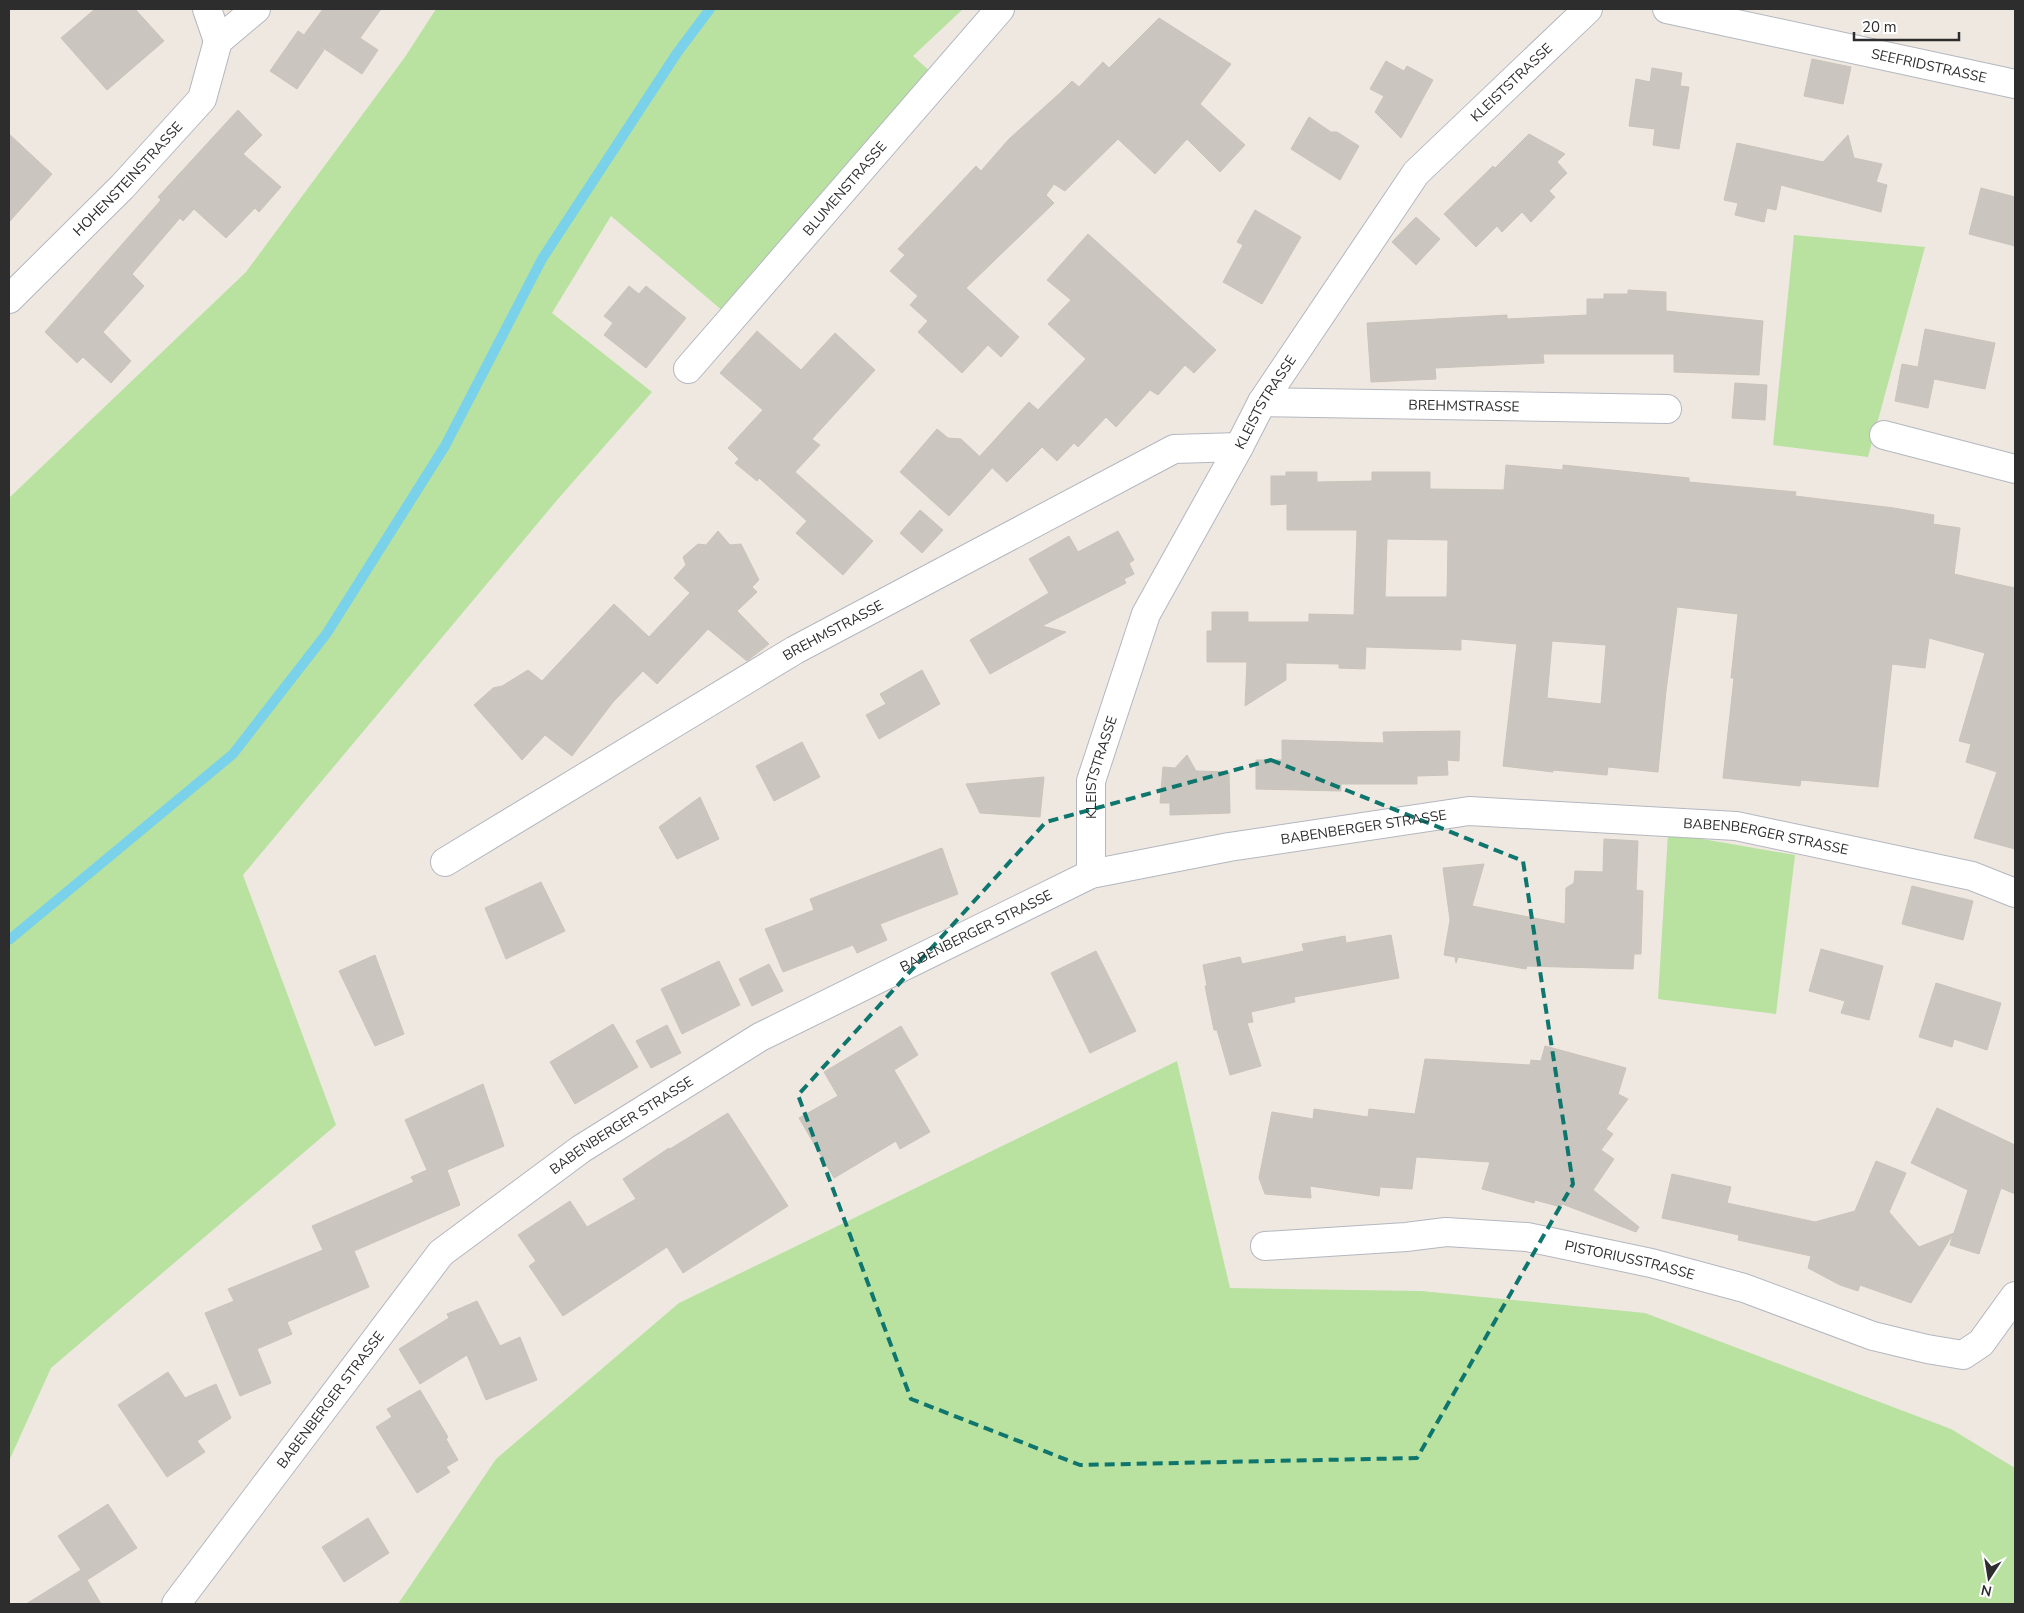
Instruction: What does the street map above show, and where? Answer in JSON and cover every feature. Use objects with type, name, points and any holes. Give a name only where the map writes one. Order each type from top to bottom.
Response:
[{"type":"street","points":[[207,9],[218,40],[256,9]]},
{"type":"street","name":"BLUMENSTRASSE","points":[[688,369],[1000,9]]},
{"type":"street","name":"KLEISTSTRASSE","points":[[1091,874],[1091,781],[1146,614],[1262,402],[1416,173],[1588,9]]},
{"type":"street","name":"SEEFRIDSTRASSE","points":[[1666,9],[2015,84]]},
{"type":"street","name":"HOHENSTEINSTRASSE","points":[[9,299],[122,187],[202,99],[218,40]]},
{"type":"street","name":"BREHMSTRASSE","points":[[1262,402],[1667,408]]},
{"type":"street","points":[[1884,435],[2015,469]]},
{"type":"street","name":"BREHMSTRASSE","points":[[446,862],[795,650],[1174,449],[1239,447]]},
{"type":"street","name":"BABENBERGER STRASSE","points":[[176,1604],[441,1252],[580,1149],[760,1037],[1091,874],[1229,846],[1469,811],[1736,826],[1972,876],[2015,893]]},
{"type":"street","name":"PISTORIUSSTRASSE","points":[[1265,1246],[1406,1237],[1446,1232],[1527,1237],[1651,1263],[1744,1288],[1872,1336],[1927,1349],[1963,1354],[1981,1343],[2015,1296]]},
{"type":"highlighted area","points":[[1271,760],[1523,861],[1573,1184],[1417,1458],[1080,1465],[911,1399],[798,1095],[1046,822]]},
{"type":"green space","points":[[436,9],[963,9],[913,56],[933,74],[724,312],[611,216],[552,313],[652,392],[558,499],[243,875],[336,1125],[51,1368],[9,1461],[9,498],[246,272],[405,57]]},
{"type":"green space","points":[[1794,235],[1925,247],[1868,457],[1773,445]]},
{"type":"green space","points":[[1668,833],[1795,855],[1776,1014],[1658,999]]},
{"type":"green space","points":[[1177,1061],[1230,1288],[1421,1291],[1645,1313],[1951,1429],[2015,1468],[2015,1604],[398,1604],[496,1459],[679,1303]]},
{"type":"building","points":[[95,9],[135,9],[164,41],[107,90],[61,38]]},
{"type":"building","points":[[323,9],[381,9],[360,38],[378,50],[362,74],[308,38],[324,50],[297,89],[270,71],[298,31],[304,35]]},
{"type":"building","points":[[1159,18],[1231,64],[1200,104],[1245,145],[1220,172],[1187,139],[1155,174],[1118,139],[1065,191],[1054,184],[1046,195],[1054,203],[966,288],[1019,337],[1001,357],[988,345],[962,373],[918,332],[928,321],[910,305],[918,296],[890,271],[905,255],[898,249],[976,166],[981,171],[1009,139],[1072,81],[1079,87],[1103,62],[1109,68]]},
{"type":"building","points":[[1812,59],[1851,67],[1843,104],[1804,96]]},
{"type":"building","points":[[1386,61],[1404,71],[1407,66],[1433,80],[1401,138],[1375,112],[1384,96],[1370,89]]},
{"type":"building","points":[[1652,68],[1682,73],[1680,86],[1689,87],[1679,149],[1653,145],[1655,129],[1629,126],[1636,79],[1650,82]]},
{"type":"building","points":[[238,110],[262,135],[243,154],[281,187],[259,212],[255,208],[226,238],[194,209],[183,221],[180,218],[132,274],[144,286],[103,332],[131,361],[111,383],[83,357],[77,363],[45,332],[161,200],[158,197]]},
{"type":"building","points":[[1309,117],[1331,132],[1337,132],[1359,146],[1340,180],[1291,149]]},
{"type":"building","points":[[9,134],[52,174],[9,222]]},
{"type":"building","points":[[1529,134],[1565,154],[1557,162],[1567,173],[1549,191],[1555,197],[1531,222],[1522,212],[1502,232],[1497,226],[1476,247],[1444,214]]},
{"type":"building","points":[[1848,135],[1854,158],[1882,164],[1876,182],[1887,185],[1881,212],[1781,185],[1776,210],[1767,208],[1764,222],[1735,215],[1738,203],[1724,200],[1737,143],[1823,162]]},
{"type":"building","points":[[1981,188],[2015,197],[2015,246],[1969,234]]},
{"type":"building","points":[[1255,210],[1301,237],[1262,304],[1223,282],[1243,245],[1237,242]]},
{"type":"building","points":[[1416,217],[1440,239],[1416,265],[1392,242]]},
{"type":"building","points":[[1088,234],[1216,350],[1194,373],[1185,365],[1158,395],[1150,390],[1116,427],[1106,417],[1078,447],[1074,443],[1057,461],[1042,447],[1007,482],[980,456],[1029,402],[1038,410],[1086,359],[1048,324],[1071,300],[1047,280]]},
{"type":"building","points":[[629,286],[639,294],[646,286],[686,318],[646,368],[604,335],[613,323],[604,316]]},
{"type":"building","points":[[1628,290],[1666,292],[1666,311],[1763,321],[1759,375],[1674,372],[1674,354],[1543,354],[1544,363],[1435,368],[1436,379],[1371,382],[1367,323],[1507,315],[1507,319],[1587,315],[1587,299],[1604,299],[1604,294],[1628,294]]},
{"type":"building","points":[[1925,329],[1995,343],[1985,389],[1934,379],[1928,408],[1895,401],[1902,364],[1918,367]]},
{"type":"building","points":[[757,331],[801,370],[835,333],[875,370],[812,439],[820,445],[795,472],[873,541],[843,575],[796,533],[807,521],[759,478],[757,481],[735,463],[739,459],[728,448],[763,410],[720,373]]},
{"type":"building","points":[[1735,383],[1767,385],[1765,420],[1732,418]]},
{"type":"building","points":[[937,429],[948,438],[961,439],[992,468],[949,516],[900,472]]},
{"type":"building","points":[[1506,465],[1563,470],[1563,465],[1689,478],[1689,482],[1796,492],[1795,496],[1894,508],[1934,515],[1933,524],[1960,528],[1954,574],[2015,588],[2015,849],[1974,838],[1997,772],[1966,762],[1971,744],[1959,741],[1985,653],[1929,638],[1925,668],[1892,664],[1878,787],[1801,780],[1800,786],[1723,778],[1734,678],[1731,678],[1738,614],[1677,607],[1658,772],[1608,767],[1607,775],[1553,770],[1553,772],[1503,766],[1517,644],[1461,639],[1461,650],[1366,647],[1365,669],[1339,668],[1339,664],[1286,663],[1286,680],[1245,706],[1247,662],[1207,662],[1207,631],[1212,631],[1212,612],[1248,612],[1248,622],[1309,622],[1309,614],[1354,615],[1357,530],[1287,530],[1287,504],[1271,505],[1271,476],[1286,476],[1286,472],[1317,472],[1317,482],[1372,481],[1372,472],[1430,472],[1430,489],[1504,490]],"holes":[[[1387,539],[1448,540],[1447,597],[1385,597]],[[1552,641],[1606,645],[1601,704],[1547,698]]]},
{"type":"building","points":[[920,510],[943,530],[922,553],[900,533]]},
{"type":"building","points":[[718,531],[730,545],[741,544],[759,580],[752,587],[757,592],[737,611],[769,644],[747,661],[708,629],[657,684],[643,671],[613,702],[572,756],[545,735],[522,760],[474,705],[493,688],[502,686],[528,670],[542,681],[614,604],[649,637],[690,593],[674,578],[686,565],[683,557],[698,544],[706,545]]},
{"type":"building","points":[[1118,531],[1134,560],[1129,563],[1134,574],[1124,579],[1126,583],[1042,626],[1066,632],[990,674],[970,640],[1049,593],[1029,559],[1069,536],[1078,552]]},
{"type":"building","points":[[922,670],[940,704],[879,739],[866,715],[886,704],[880,694]]},
{"type":"building","points":[[1460,731],[1459,761],[1447,760],[1448,775],[1417,776],[1417,784],[1341,784],[1341,791],[1256,789],[1256,760],[1282,760],[1282,740],[1384,743],[1383,732]]},
{"type":"building","points":[[802,742],[820,777],[774,801],[756,766]]},
{"type":"building","points":[[1187,755],[1196,771],[1229,772],[1230,813],[1170,815],[1170,803],[1160,803],[1163,767],[1175,768]]},
{"type":"building","points":[[1044,777],[1040,817],[980,813],[966,784]]},
{"type":"building","points":[[700,797],[719,839],[677,859],[659,827]]},
{"type":"building","points":[[1604,839],[1638,841],[1636,890],[1643,891],[1641,954],[1634,954],[1633,969],[1527,966],[1526,969],[1458,957],[1456,963],[1455,957],[1444,955],[1450,920],[1443,868],[1484,864],[1472,906],[1565,924],[1566,888],[1574,883],[1575,871],[1603,872]]},
{"type":"building","points":[[942,848],[958,894],[880,924],[887,940],[857,953],[853,945],[783,972],[765,929],[814,910],[810,899]]},
{"type":"building","points":[[541,882],[565,931],[506,959],[485,908]]},
{"type":"building","points":[[1912,886],[1973,901],[1963,940],[1902,924]]},
{"type":"building","points":[[1391,935],[1399,978],[1294,997],[1295,1002],[1251,1012],[1253,1022],[1247,1023],[1261,1066],[1230,1075],[1217,1030],[1214,1030],[1205,986],[1207,986],[1203,965],[1240,957],[1242,964],[1304,951],[1302,944],[1345,936],[1346,943]]},
{"type":"building","points":[[1821,949],[1883,966],[1869,1020],[1841,1013],[1845,1001],[1809,991]]},
{"type":"building","points":[[1096,951],[1136,1031],[1090,1053],[1051,973]]},
{"type":"building","points":[[375,955],[404,1034],[375,1046],[339,971]]},
{"type":"building","points":[[719,961],[740,1005],[682,1034],[661,989]]},
{"type":"building","points":[[769,964],[783,991],[752,1006],[739,979]]},
{"type":"building","points":[[1936,983],[2001,1003],[1987,1050],[1954,1039],[1952,1047],[1919,1037]]},
{"type":"building","points":[[613,1024],[638,1067],[575,1104],[550,1062]]},
{"type":"building","points":[[667,1025],[681,1053],[651,1068],[636,1041]]},
{"type":"building","points":[[901,1026],[918,1055],[894,1070],[930,1132],[900,1149],[896,1141],[834,1178],[799,1118],[838,1096],[824,1072]]},
{"type":"building","points":[[1545,1046],[1626,1068],[1618,1094],[1628,1099],[1606,1129],[1613,1134],[1601,1150],[1614,1159],[1593,1190],[1639,1227],[1636,1232],[1562,1204],[1561,1207],[1535,1200],[1534,1203],[1482,1189],[1490,1162],[1416,1157],[1412,1189],[1380,1187],[1379,1196],[1310,1186],[1311,1198],[1265,1194],[1259,1178],[1272,1112],[1313,1119],[1314,1109],[1368,1117],[1369,1109],[1415,1114],[1425,1059],[1530,1065],[1531,1060],[1541,1061]]},
{"type":"building","points":[[483,1084],[504,1146],[447,1170],[460,1205],[354,1251],[369,1287],[287,1322],[292,1334],[257,1349],[271,1383],[240,1396],[205,1313],[234,1301],[228,1289],[323,1250],[312,1226],[414,1182],[411,1177],[427,1170],[405,1120]]},
{"type":"building","points":[[1937,1108],[2015,1145],[2015,1194],[2001,1188],[1979,1254],[1950,1245],[1953,1234],[1911,1303],[1860,1285],[1858,1291],[1840,1285],[1808,1268],[1811,1256],[1738,1240],[1739,1235],[1662,1218],[1672,1174],[1731,1187],[1727,1203],[1815,1222],[1855,1211],[1876,1161],[1906,1173],[1889,1212],[1919,1247],[1954,1233],[1968,1190],[1911,1163]]},
{"type":"building","points":[[728,1113],[788,1206],[683,1273],[667,1247],[563,1316],[529,1266],[536,1261],[518,1235],[570,1201],[587,1227],[636,1199],[623,1179],[669,1148]]},
{"type":"building","points":[[477,1301],[500,1346],[520,1337],[537,1380],[486,1400],[467,1355],[420,1384],[399,1349],[449,1318],[447,1314]]},
{"type":"building","points":[[168,1372],[185,1398],[216,1384],[231,1418],[197,1441],[205,1452],[167,1477],[118,1405]]},
{"type":"building","points":[[420,1390],[448,1437],[446,1439],[458,1460],[446,1467],[450,1472],[417,1493],[376,1427],[392,1417],[387,1409]]},
{"type":"building","points":[[108,1504],[137,1548],[87,1580],[84,1575],[101,1604],[26,1604],[81,1570],[58,1536]]},
{"type":"building","points":[[368,1518],[389,1553],[344,1582],[322,1547]]},
{"type":"waterway","points":[[9,940],[233,754],[327,633],[445,446],[542,259],[677,53],[710,9]]}]
